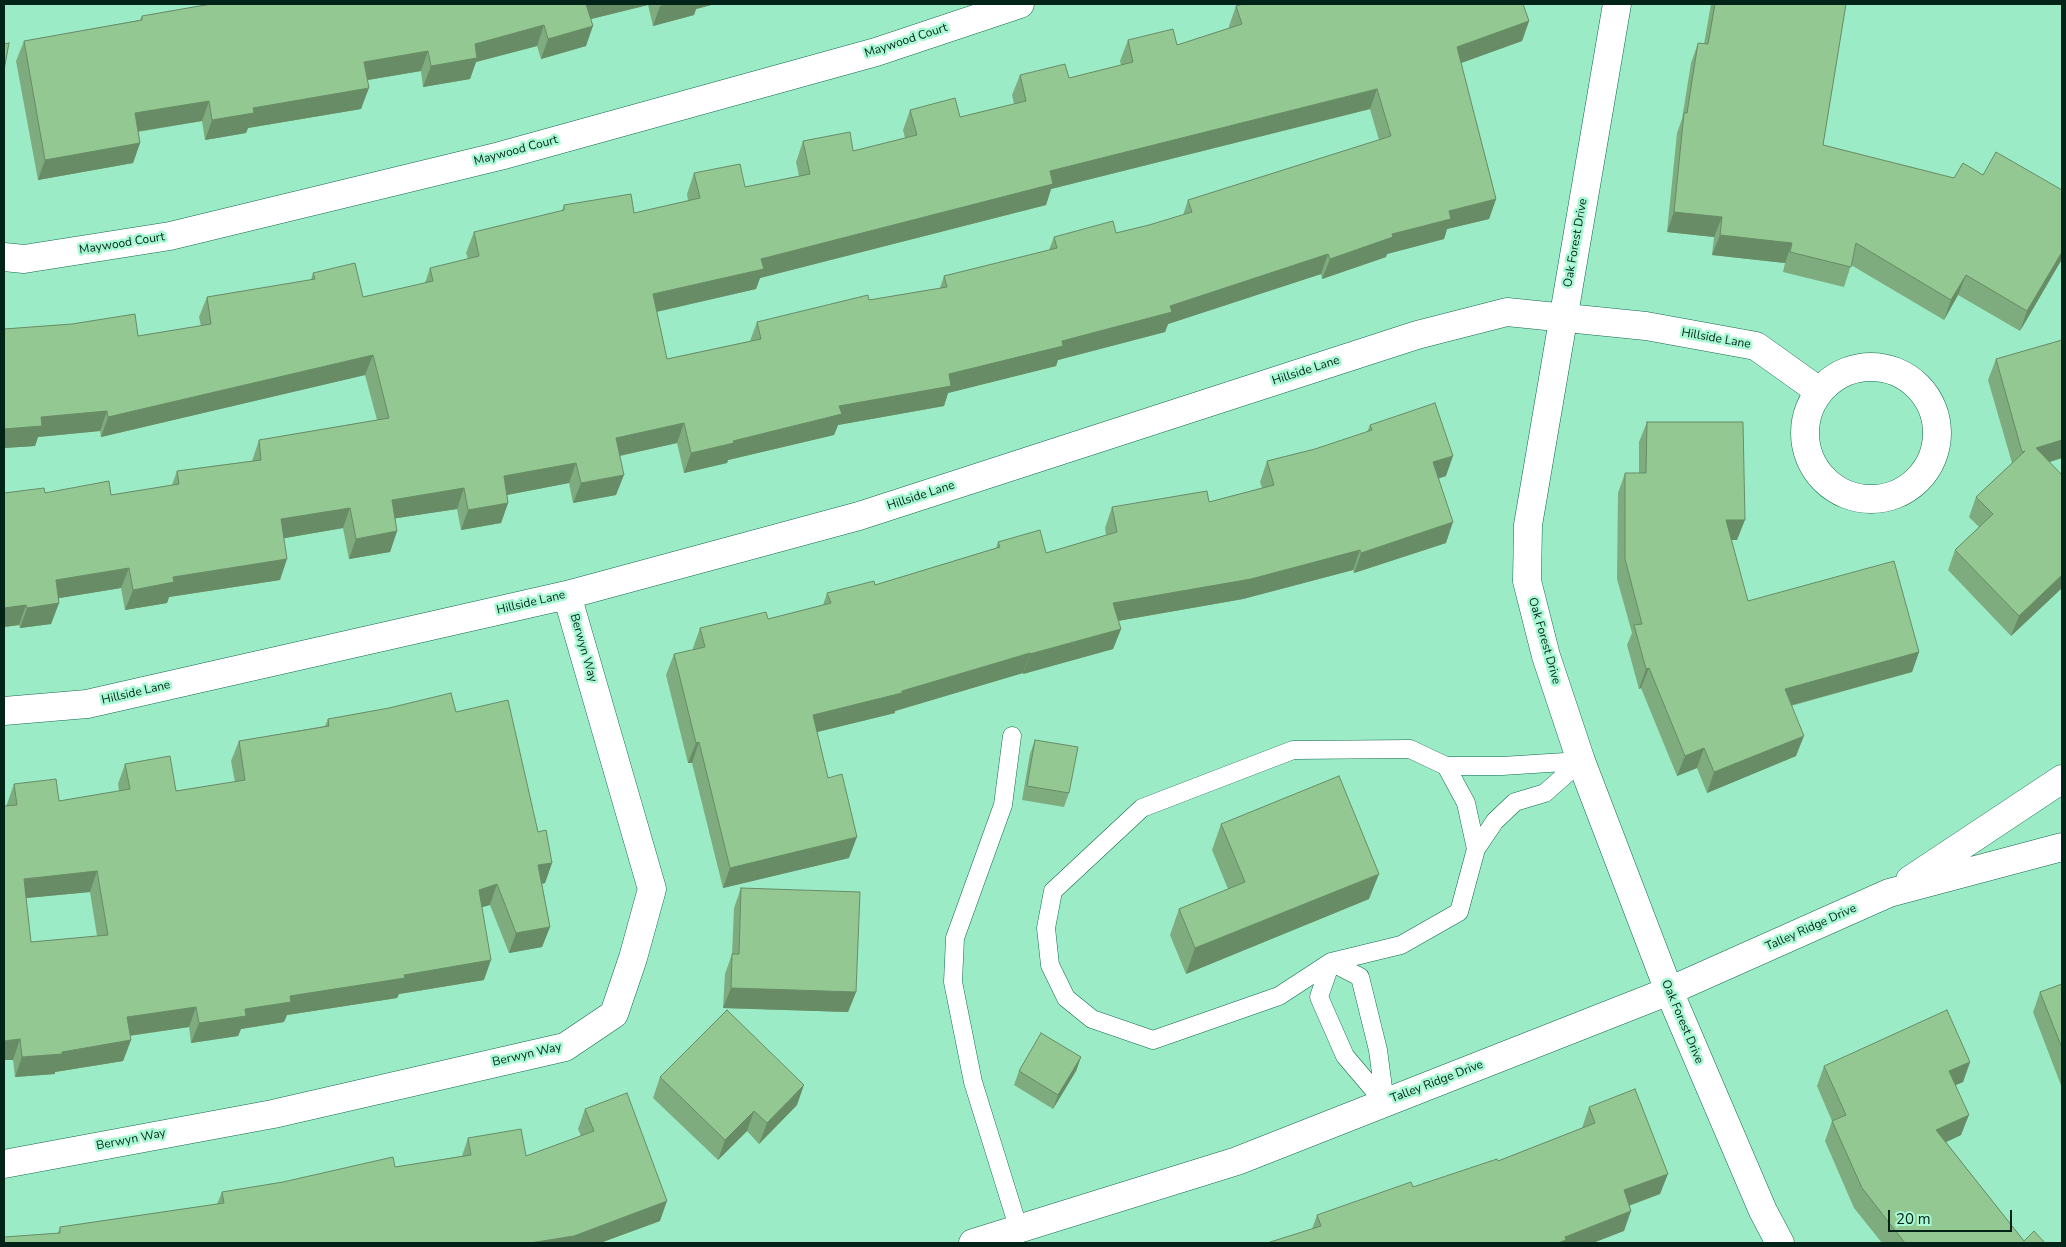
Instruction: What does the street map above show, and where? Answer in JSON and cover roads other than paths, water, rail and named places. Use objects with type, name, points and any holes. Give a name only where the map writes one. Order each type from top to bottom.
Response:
[{"type":"street","name":"Maywood Court","points":[[4,256],[24,259],[170,236],[500,156],[876,52],[1020,4]]},
{"type":"street","name":"Oak Forest Drive","points":[[1617,4],[1528,525],[1527,581],[1546,656],[1581,761],[1669,991],[1763,1211],[1780,1243]]},
{"type":"street","name":"Hillside Lane","points":[[4,711],[88,704],[568,595],[859,516],[1417,335],[1507,312],[1646,326],[1756,346],[1819,391]]},
{"type":"street","points":[[1874,366],[1895,371],[1913,382],[1927,397],[1935,416],[1937,437],[1933,456],[1922,474],[1905,490],[1883,498],[1860,498],[1838,490],[1820,476],[1808,456],[1804,434],[1808,412],[1819,391],[1835,378],[1854,369],[1874,366]]},
{"type":"street","name":"Berwyn Way","points":[[4,1164],[273,1114],[565,1047],[614,1014],[633,958],[652,890],[568,595]]},
{"type":"street","name":"Talley Ridge Drive","points":[[1890,893],[2062,779]]},
{"type":"street","name":"Talley Ridge Drive","points":[[973,1243],[1237,1160],[1669,991],[1890,893],[2062,847]]},
{"type":"lane","points":[[1012,736],[1003,805],[955,938],[953,982],[974,1082],[1019,1230]]},
{"type":"lane","points":[[1410,749],[1446,766],[1502,766],[1581,761],[1545,793],[1515,802],[1495,821],[1476,849],[1460,912],[1401,945],[1331,962],[1279,996],[1153,1040],[1092,1019],[1066,998],[1050,965],[1046,928],[1053,891],[1142,808],[1293,750],[1410,749]]},
{"type":"lane","points":[[1446,766],[1466,803],[1476,849]]},
{"type":"lane","points":[[1331,962],[1319,997],[1345,1056],[1385,1103]]},
{"type":"lane","points":[[1331,962],[1360,977],[1378,1050],[1385,1103]]}]
